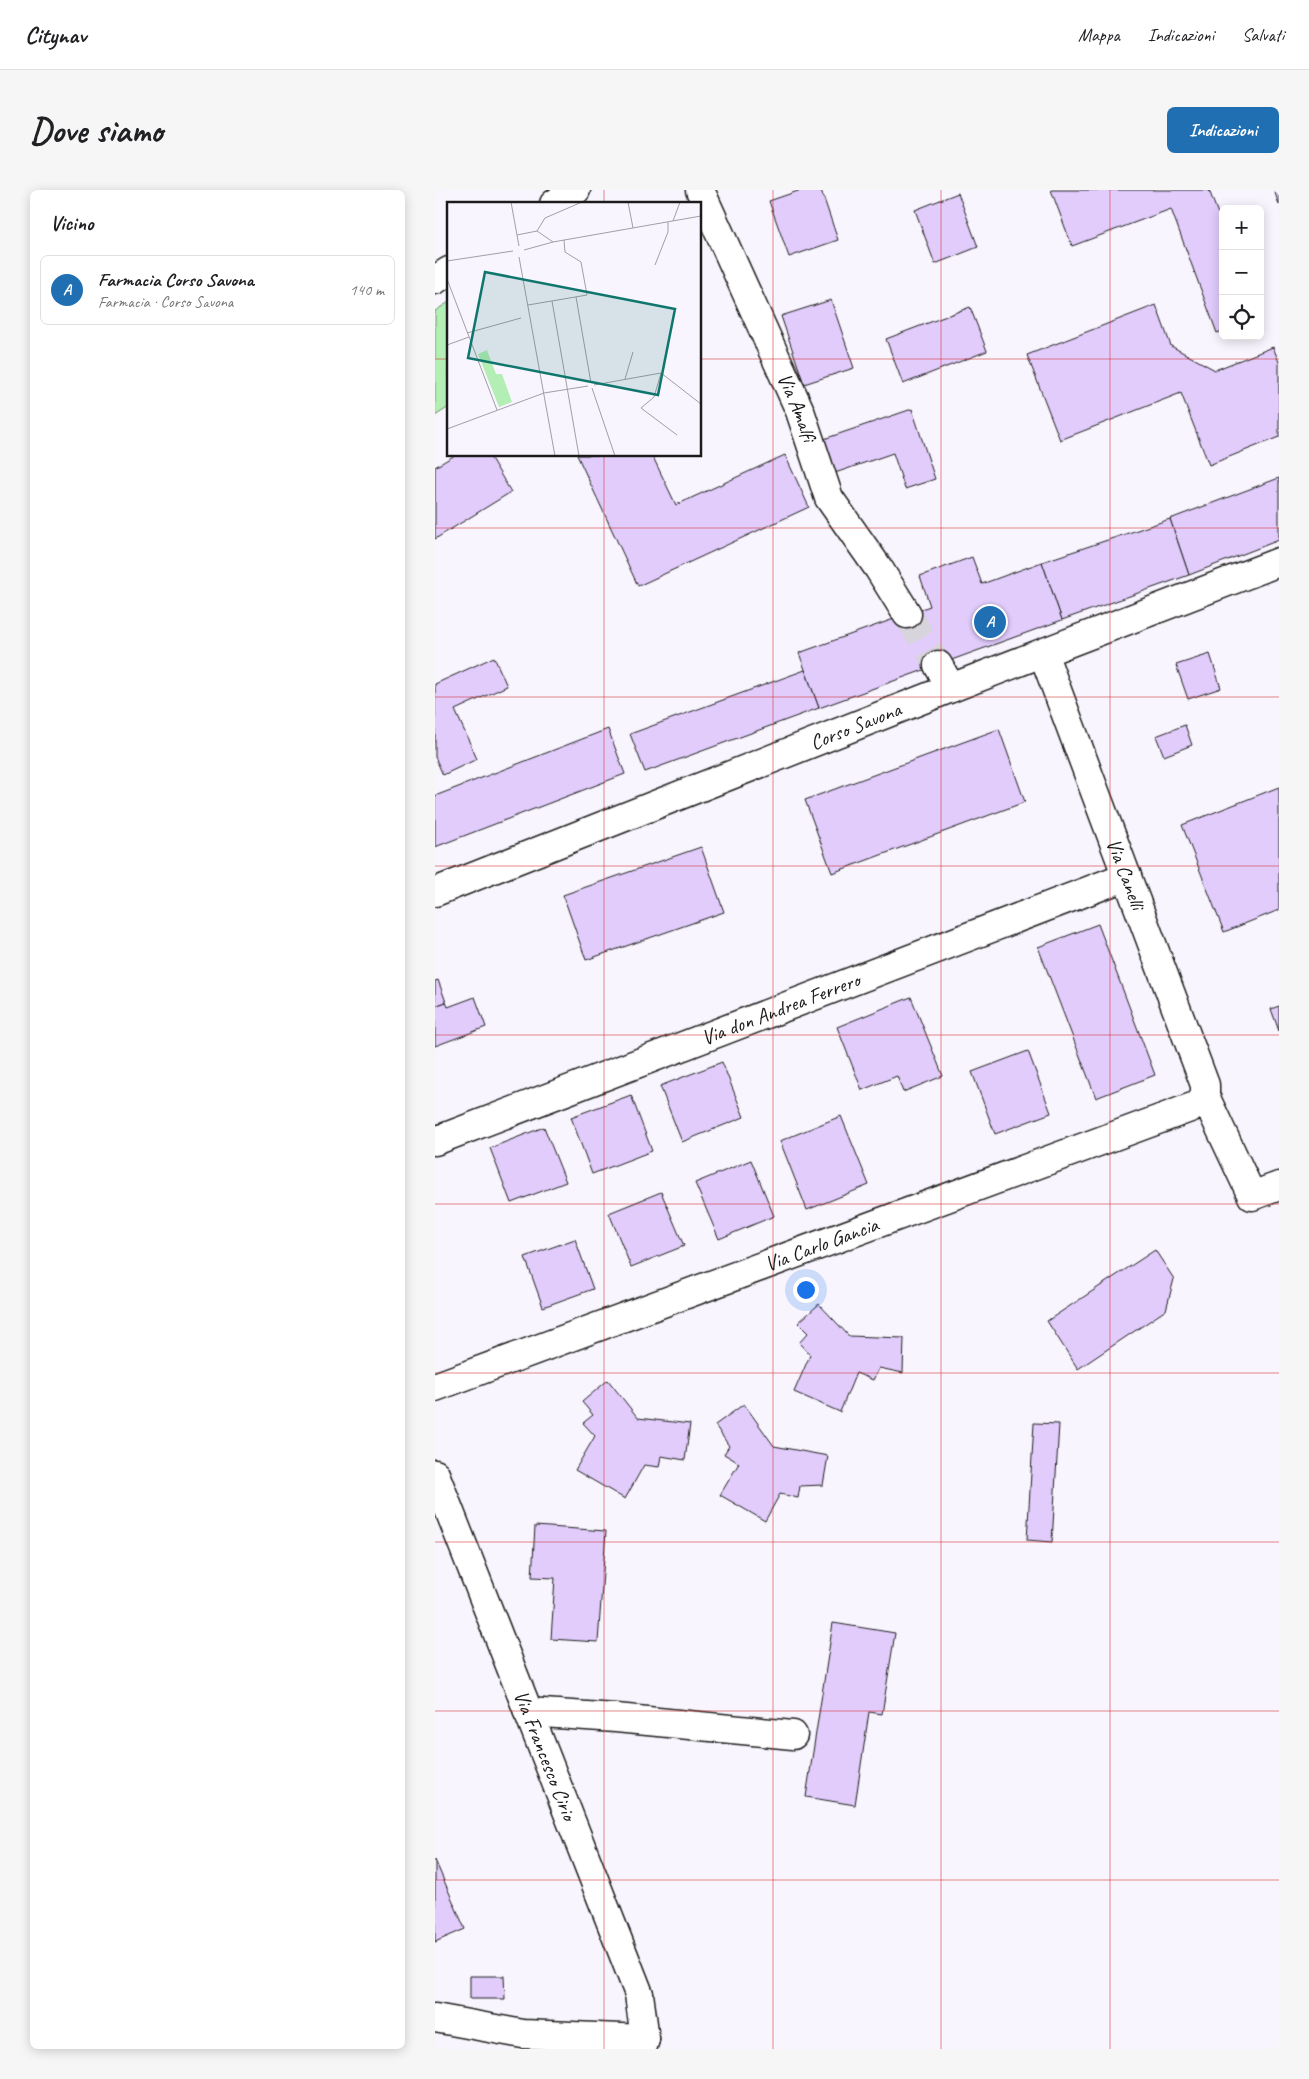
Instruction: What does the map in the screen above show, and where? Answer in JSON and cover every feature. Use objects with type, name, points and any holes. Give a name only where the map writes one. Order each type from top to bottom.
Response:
[{"type":"street","points":[[557,202],[576,190]]},
{"type":"street","name":"Via Amalfi","points":[[700,190],[800,412],[829,498],[879,569],[907,614]]},
{"type":"street","points":[[435,280],[447,272]]},
{"type":"street","name":"Corso Savona","points":[[435,892],[945,677],[1043,653],[1279,562]]},
{"type":"street","name":"Via Canelli","points":[[1043,653],[1205,1085],[1205,1096],[1252,1196],[1279,1186]]},
{"type":"street","name":"Via don Andrea Ferrero","points":[[435,1141],[1127,876]]},
{"type":"street","name":"Via Carlo Gancia","points":[[435,1387],[1198,1105],[1205,1096]]},
{"type":"street","name":"Via Francesco Cirio","points":[[435,1474],[639,1994],[643,2044],[523,2034],[435,2018]]},
{"type":"street","points":[[528,1712],[616,1718],[793,1735]]},
{"type":"green space","points":[[447,303],[447,408],[435,416],[435,311]]},
{"type":"building","points":[[801,190],[821,190],[838,240],[789,257],[769,201]]},
{"type":"building","points":[[1051,190],[1209,190],[1219,216],[1219,332],[1217,333],[1171,209],[1072,246]]},
{"type":"building","points":[[1274,190],[1279,190],[1279,205]]},
{"type":"building","points":[[958,193],[978,247],[935,264],[915,210]]},
{"type":"building","points":[[831,300],[854,368],[804,384],[781,316]]},
{"type":"building","points":[[1156,305],[1171,346],[1215,370],[1273,347],[1279,362],[1279,437],[1209,465],[1181,393],[1060,440],[1027,355]]},
{"type":"building","points":[[970,307],[987,351],[903,384],[886,339]]},
{"type":"building","points":[[912,409],[935,479],[905,489],[893,453],[835,473],[824,439]]},
{"type":"building","points":[[785,455],[809,507],[638,586],[577,456],[652,456],[676,505]]},
{"type":"building","points":[[453,456],[490,456],[511,492],[435,539],[435,467]]},
{"type":"building","points":[[1279,478],[1279,540],[1189,575],[1170,519]]},
{"type":"building","points":[[1170,519],[1189,575],[1062,620],[1042,562]]},
{"type":"building","points":[[972,557],[982,584],[1042,562],[1062,620],[819,708],[799,653],[930,606],[920,576]]},
{"type":"building","points":[[1210,654],[1221,688],[1188,699],[1176,665]]},
{"type":"building","points":[[494,657],[507,686],[455,710],[477,759],[443,775],[435,757],[435,684]]},
{"type":"building","points":[[805,670],[819,708],[645,772],[630,734]]},
{"type":"building","points":[[1185,725],[1192,745],[1164,756],[1156,736]]},
{"type":"building","points":[[608,729],[625,774],[435,847],[435,796]]},
{"type":"building","points":[[999,729],[1025,802],[832,873],[805,800]]},
{"type":"building","points":[[1279,787],[1279,910],[1224,932],[1182,825]]},
{"type":"building","points":[[701,847],[724,912],[586,960],[563,895]]},
{"type":"building","points":[[1098,924],[1155,1075],[1096,1098],[1038,947]]},
{"type":"building","points":[[438,980],[446,1002],[435,1006],[435,981]]},
{"type":"building","points":[[475,997],[486,1027],[435,1046],[435,1006],[446,1002],[448,1007]]},
{"type":"building","points":[[911,997],[943,1076],[903,1092],[897,1076],[862,1090],[837,1027]]},
{"type":"building","points":[[1279,1006],[1279,1031],[1271,1009]]},
{"type":"building","points":[[1028,1051],[1051,1113],[995,1134],[972,1072]]},
{"type":"building","points":[[722,1062],[744,1117],[682,1142],[660,1086]]},
{"type":"building","points":[[631,1095],[652,1151],[592,1174],[571,1117]]},
{"type":"building","points":[[841,1116],[869,1185],[807,1210],[780,1141]]},
{"type":"building","points":[[544,1127],[566,1182],[511,1203],[490,1148]]},
{"type":"building","points":[[751,1160],[774,1216],[719,1239],[695,1183]]},
{"type":"building","points":[[661,1192],[684,1246],[631,1267],[609,1213]]},
{"type":"building","points":[[575,1239],[593,1289],[543,1307],[525,1257]]},
{"type":"building","points":[[1155,1250],[1174,1279],[1166,1310],[1078,1369],[1047,1321]]},
{"type":"building","points":[[819,1304],[849,1336],[904,1338],[903,1373],[879,1368],[873,1380],[856,1373],[840,1412],[794,1392],[810,1355],[799,1343],[808,1333],[798,1323]]},
{"type":"building","points":[[608,1380],[638,1418],[690,1424],[685,1460],[661,1456],[659,1467],[644,1465],[625,1499],[575,1470],[595,1436],[583,1423],[593,1415],[582,1402]]},
{"type":"building","points":[[744,1404],[774,1446],[828,1456],[823,1485],[800,1486],[798,1498],[780,1494],[765,1521],[720,1495],[739,1463],[724,1454],[729,1446],[715,1425]]},
{"type":"building","points":[[1034,1423],[1059,1424],[1052,1542],[1027,1540]]},
{"type":"building","points":[[535,1526],[606,1531],[598,1642],[551,1639],[555,1578],[532,1577]]},
{"type":"building","points":[[833,1623],[895,1633],[882,1714],[869,1712],[855,1805],[806,1797]]},
{"type":"building","points":[[435,1860],[465,1929],[435,1942]]},
{"type":"building","points":[[470,1976],[504,1976],[505,1999],[470,1999]]},
{"type":"tunnel","points":[[907,614],[938,665]]},
{"type":"place","name":"Farmacia Corso Savona","points":[[990,622]]}]
